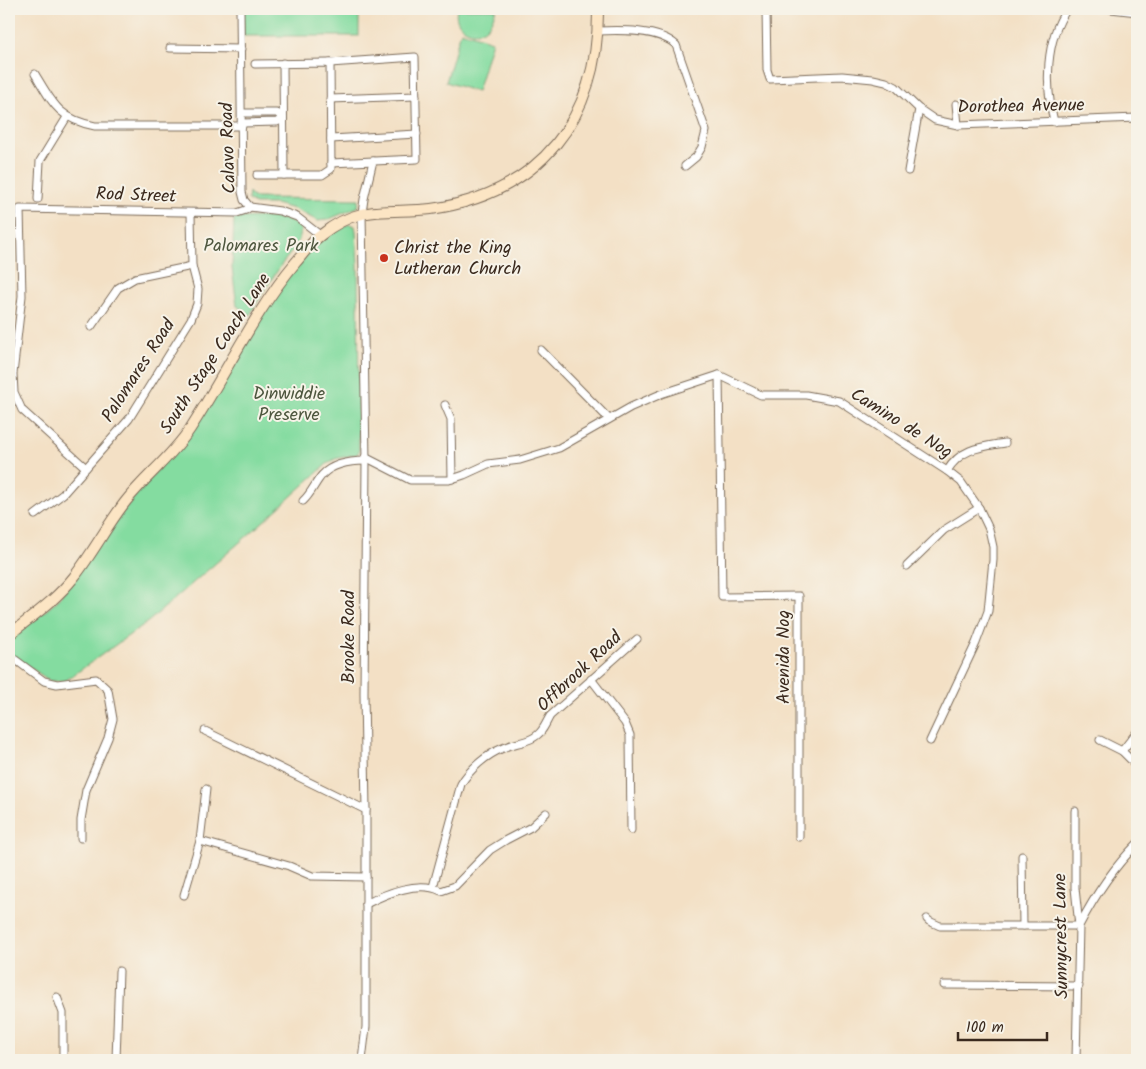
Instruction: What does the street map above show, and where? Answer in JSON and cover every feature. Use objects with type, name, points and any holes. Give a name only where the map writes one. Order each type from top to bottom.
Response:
[{"type":"main road","name":"South Stage Coach Lane","points":[[9,635],[55,598],[74,577],[127,500],[189,431],[276,288],[320,235],[362,214],[430,209],[474,199],[503,187],[535,166],[556,144],[580,108],[593,68],[598,31],[598,9]]},
{"type":"street","name":"Calavo Road","points":[[240,9],[242,192],[244,200],[250,207],[297,217],[320,235]]},
{"type":"street","name":"Dorothea Avenue","points":[[766,9],[767,70],[770,79],[842,76],[886,82],[935,120],[958,125],[1137,118]]},
{"type":"street","points":[[1054,122],[1049,92],[1049,68],[1052,44],[1061,18],[1067,9]]},
{"type":"street","points":[[1111,9],[1137,12]]},
{"type":"street","points":[[598,31],[622,30],[642,32],[672,40],[676,44],[706,131],[702,147],[696,157],[686,166]]},
{"type":"street","points":[[170,48],[241,49]]},
{"type":"street","points":[[254,64],[330,63],[415,57],[417,159],[331,163]]},
{"type":"street","points":[[283,63],[284,175]]},
{"type":"street","points":[[257,175],[322,175],[331,169],[330,63]]},
{"type":"street","points":[[36,74],[53,104],[68,117],[95,126],[242,124],[277,122],[283,118]]},
{"type":"street","points":[[330,99],[416,96]]},
{"type":"street","points":[[956,104],[958,125]]},
{"type":"street","points":[[908,171],[919,109]]},
{"type":"street","points":[[242,113],[277,113],[283,118]]},
{"type":"street","points":[[38,199],[40,161],[68,117]]},
{"type":"street","points":[[331,139],[417,134]]},
{"type":"street","name":"Brooke Road","points":[[362,1060],[366,1027],[364,694],[366,459],[362,214],[373,161]]},
{"type":"street","name":"Rod Street","points":[[86,468],[22,410],[14,392],[13,374],[22,296],[20,208],[237,213],[250,207]]},
{"type":"street","name":"Palomares Road","points":[[36,515],[63,494],[129,419],[191,319],[197,304],[198,289],[192,266],[191,213]]},
{"type":"street","points":[[91,326],[118,288],[135,278],[192,266]]},
{"type":"street","points":[[541,350],[609,419]]},
{"type":"street","points":[[303,501],[322,476],[332,468],[348,461],[366,459],[410,480],[452,479],[488,464],[527,459],[559,448],[609,419],[661,394],[719,374]]},
{"type":"street","name":"Camino de Nog","points":[[719,374],[762,395],[806,395],[839,401],[947,471],[961,482],[979,508],[990,529],[993,547],[988,611],[976,643],[930,741]]},
{"type":"street","name":"Avenida Nog","points":[[719,374],[722,597],[799,596],[799,837]]},
{"type":"street","points":[[445,405],[451,419],[452,479]]},
{"type":"street","points":[[947,471],[960,455],[968,450],[1005,443]]},
{"type":"street","points":[[907,566],[944,530],[979,508]]},
{"type":"street","name":"Offbrook Road","points":[[433,887],[461,784],[466,775],[485,759],[504,747],[525,742],[535,736],[542,730],[550,716],[637,639]]},
{"type":"street","points":[[9,655],[44,681],[57,684],[96,679],[108,690],[112,711],[112,726],[86,790],[81,820],[81,838]]},
{"type":"street","points":[[591,679],[625,723],[630,735],[631,830]]},
{"type":"street","points":[[205,731],[366,810]]},
{"type":"street","points":[[1122,751],[1137,732]]},
{"type":"street","points":[[1100,740],[1122,751],[1137,766]]},
{"type":"street","points":[[184,895],[200,841],[206,789]]},
{"type":"street","name":"Sunnycrest Lane","points":[[1075,811],[1076,888],[1079,926],[1076,1060]]},
{"type":"street","points":[[366,904],[393,891],[433,887],[441,891],[455,886],[490,850],[531,827],[546,813]]},
{"type":"street","points":[[200,841],[289,866],[312,876],[366,877]]},
{"type":"street","points":[[927,919],[940,926],[1079,926],[1122,859],[1137,844]]},
{"type":"street","points":[[1022,856],[1023,926]]},
{"type":"street","points":[[116,1060],[119,971]]},
{"type":"street","points":[[944,985],[1079,986]]},
{"type":"street","points":[[57,997],[63,1013],[63,1060]]},
{"type":"green space","points":[[243,9],[359,9],[359,36],[243,36]]},
{"type":"green space","points":[[457,9],[496,9],[487,27],[482,31],[470,32],[461,26],[458,21]]},
{"type":"green space","points":[[461,31],[492,41],[477,92],[446,82]]},
{"type":"green space","points":[[249,192],[255,198],[359,199],[358,207],[327,220],[318,221],[294,209],[275,204],[255,204],[248,200]]},
{"type":"green space","name":"Palomares Park","points":[[261,217],[293,222],[301,229],[299,240],[250,315],[237,306],[232,268],[234,218]]},
{"type":"green space","name":"Dinwiddie Preserve","points":[[349,224],[355,226],[358,264],[359,452],[335,459],[327,464],[149,621],[65,681],[50,681],[9,653],[9,641],[56,602],[131,501],[193,427],[273,297],[311,248]]},
{"type":"place","name":"Christ the King Lutheran Church","points":[[384,258]]}]
